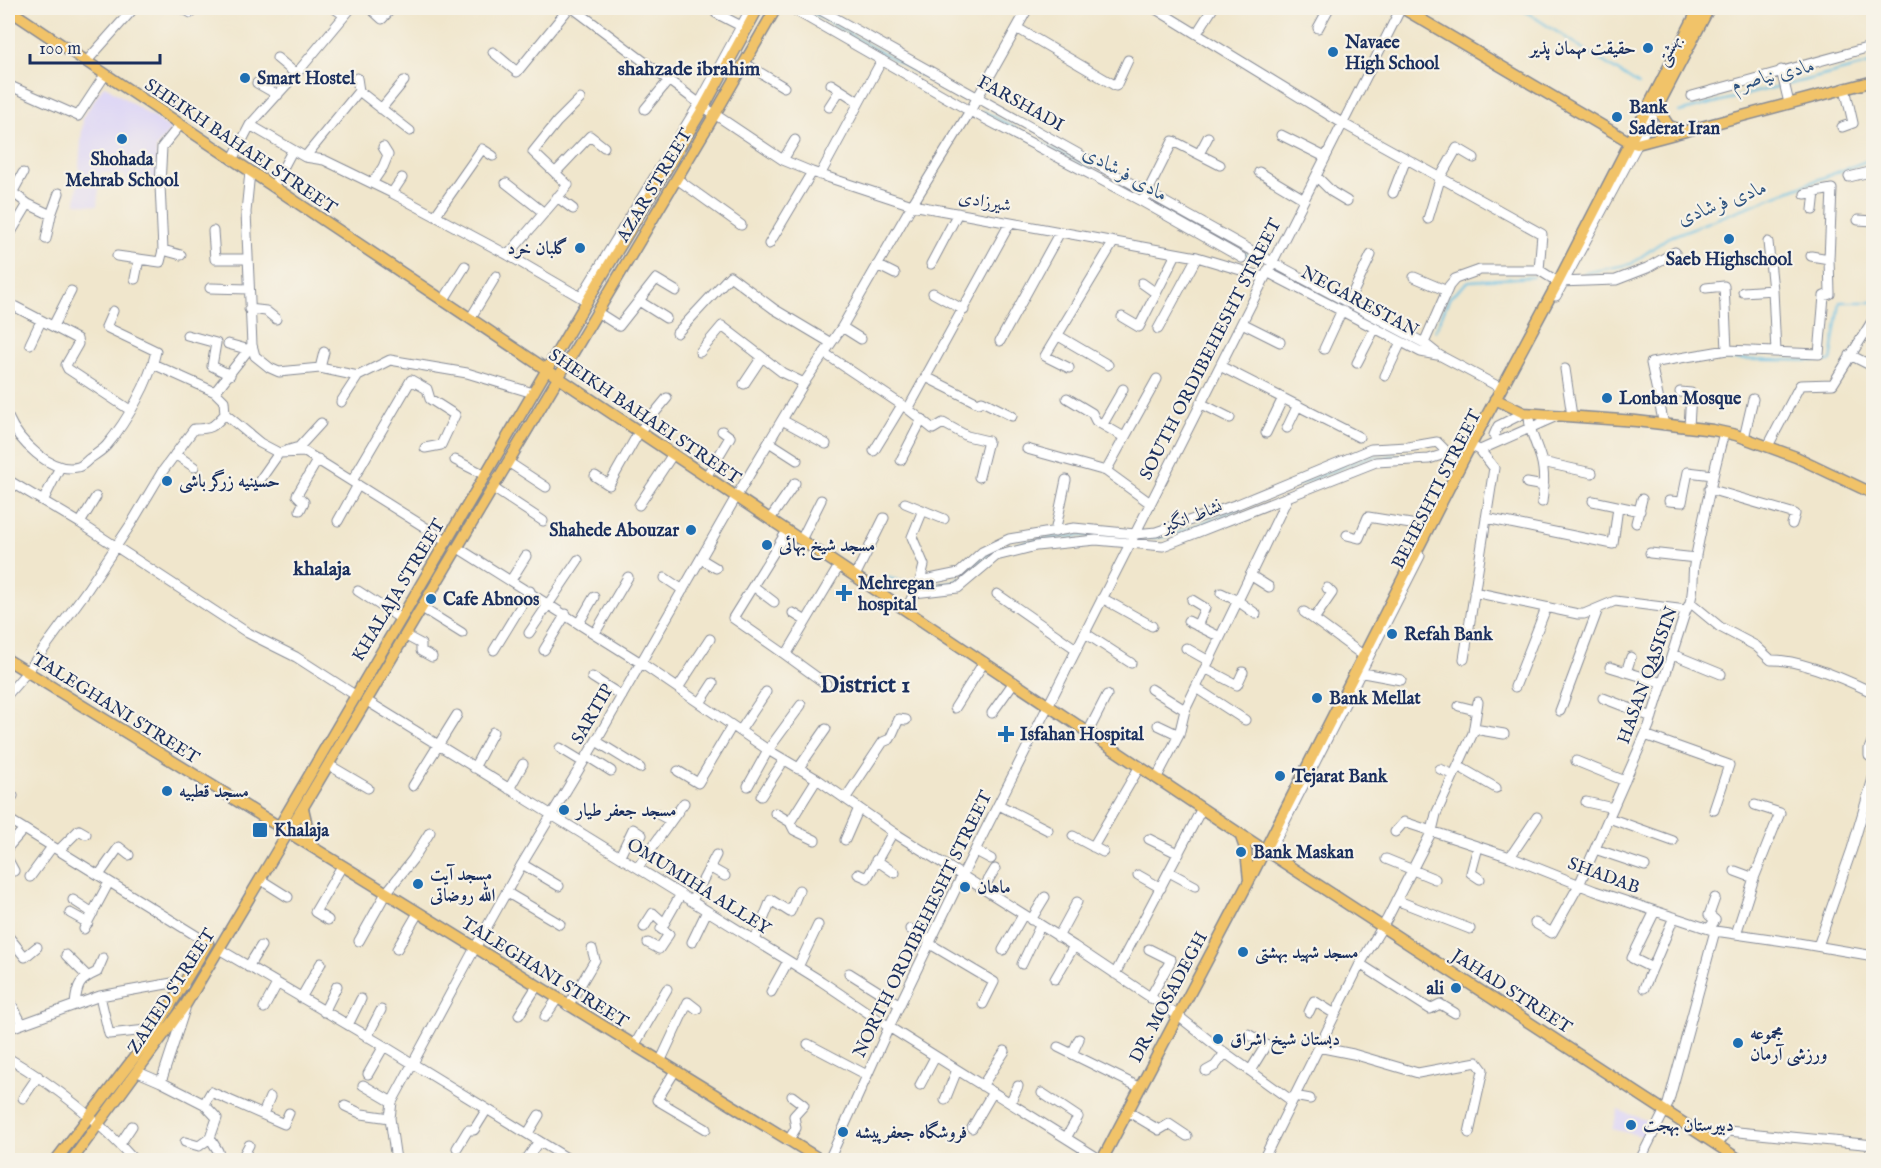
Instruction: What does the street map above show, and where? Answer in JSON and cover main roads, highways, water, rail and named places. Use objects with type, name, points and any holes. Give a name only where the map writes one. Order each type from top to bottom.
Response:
[{"type":"main road","name":"AZAR STREET","points":[[546,370],[584,299],[758,8]]},
{"type":"main road","name":"AZAR STREET","points":[[558,378],[776,8]]},
{"type":"main road","points":[[1401,8],[1634,146],[1874,81]]},
{"type":"main road","name":"BEHESHTI STREET","points":[[1269,848],[1463,460],[1475,448],[1501,388],[1634,146],[1699,8]]},
{"type":"main road","name":"بهشتی","points":[[1685,131],[1669,126],[1657,108],[1709,8]]},
{"type":"main road","name":"SHEIKH BAHAEI STREET","points":[[8,9],[1240,834],[1269,848]]},
{"type":"main road","name":"KHALAJA STREET","points":[[284,830],[305,794],[355,695],[546,370]]},
{"type":"main road","name":"KHALAJA STREET","points":[[305,794],[329,765],[558,378]]},
{"type":"main road","points":[[1497,400],[1527,413],[1664,424],[1724,432],[1768,446],[1874,494]]},
{"type":"main road","points":[[516,422],[528,429]]},
{"type":"main road","points":[[427,576],[437,582]]},
{"type":"main road","name":"TALEGHANI STREET","points":[[8,660],[821,1161]]},
{"type":"main road","points":[[259,815],[266,816],[298,805],[312,847]]},
{"type":"main road","name":"ZAHED STREET","points":[[72,1161],[186,1004],[261,880],[284,830]]},
{"type":"main road","points":[[1240,834],[1246,851],[1249,881]]},
{"type":"main road","name":"DR. MOSADEGH","points":[[1101,1161],[1177,1015],[1269,848]]},
{"type":"main road","name":"JAHAD STREET","points":[[1269,848],[1382,927],[1666,1110],[1740,1161]]},
{"type":"main road","name":"ZAHED STREET","points":[[56,1161],[156,1029],[208,943]]},
{"type":"waterway","name":"مادی فرشادی","points":[[804,8],[961,98]]},
{"type":"waterway","name":"مادی نیاصرم","points":[[1520,8],[1639,85]]},
{"type":"waterway","name":"مادی نیاصرم","points":[[1786,85],[1874,63]]},
{"type":"waterway","name":"مادی نیاصرم","points":[[1679,112],[1780,86]]},
{"type":"waterway","name":"مادی فرشادی","points":[[983,111],[1091,169]]},
{"type":"waterway","name":"مادی فرشادی","points":[[1584,273],[1631,264],[1667,238],[1874,158]]},
{"type":"waterway","name":"مادی فرشادی","points":[[1190,224],[1256,260]]},
{"type":"waterway","name":"مادی فرشادی","points":[[1279,272],[1414,343]]},
{"type":"waterway","name":"مادی فرشادی","points":[[1435,331],[1450,297],[1469,281],[1533,277]]},
{"type":"waterway","points":[[1716,359],[1831,361],[1840,302],[1874,302]]},
{"type":"waterway","points":[[1138,538],[1167,537],[1368,457],[1419,454]]},
{"type":"waterway","points":[[967,572],[980,560],[999,549],[1025,542],[1094,536]]},
{"type":"waterway","points":[[1108,537],[1126,538]]},
{"type":"waterway","points":[[885,577],[907,583]]},
{"type":"waterway","points":[[929,587],[955,582],[960,577]]},
{"type":"place","name":"حقیقت مهمان پذیر","points":[[1648,48]]},
{"type":"place","name":"Navaee High School","points":[[1333,52]]},
{"type":"place","name":"Smart Hostel","points":[[245,78]]},
{"type":"place","name":"Bank Saderat Iran","points":[[1617,117]]},
{"type":"place","name":"Shohada Mehrab School","points":[[122,139]]},
{"type":"place","name":"Saeb Highschool","points":[[1729,239]]},
{"type":"place","name":"گلبان خرد","points":[[580,248]]},
{"type":"place","name":"Lonban Mosque","points":[[1607,398]]},
{"type":"place","name":"حسینیه زرگر باشی","points":[[167,481]]},
{"type":"place","name":"Shahede Abouzar","points":[[691,530]]},
{"type":"place","name":"مسجد شیخ بهائی","points":[[767,545]]},
{"type":"place","name":"Mehregan hospital","points":[[844,593]]},
{"type":"place","name":"Cafe Abnoos","points":[[431,599]]},
{"type":"place","name":"Refah Bank","points":[[1392,634]]},
{"type":"place","name":"Bank Mellat","points":[[1317,698]]},
{"type":"place","name":"Isfahan Hospital","points":[[1006,734]]},
{"type":"place","name":"Tejarat Bank","points":[[1280,776]]},
{"type":"place","name":"مسجد قطبیه","points":[[167,791]]},
{"type":"place","name":"مسجد جعفر طیار","points":[[564,810]]},
{"type":"place","name":"Khalaja","points":[[260,830]]},
{"type":"place","name":"Bank Maskan","points":[[1241,852]]},
{"type":"place","name":"مسجد آیت الله روضاتی","points":[[418,884]]},
{"type":"place","name":"ماهان","points":[[965,887]]},
{"type":"place","name":"مسجد شهید بهشتی","points":[[1243,952]]},
{"type":"place","name":"ali","points":[[1456,988]]},
{"type":"place","name":"دبستان شیخ اشراق","points":[[1218,1039]]},
{"type":"place","name":"مجموعه ورزشی آرمان","points":[[1738,1043]]},
{"type":"place","name":"دبیرستان بهجت","points":[[1631,1125]]},
{"type":"place","name":"فروشگاه جعفرپیشه","points":[[843,1132]]},
{"type":"district","name":"shahzade ibrahim","points":[[689,68]]},
{"type":"district","name":"khalaja","points":[[322,568]]},
{"type":"district","name":"District 1","points":[[865,684]]}]
